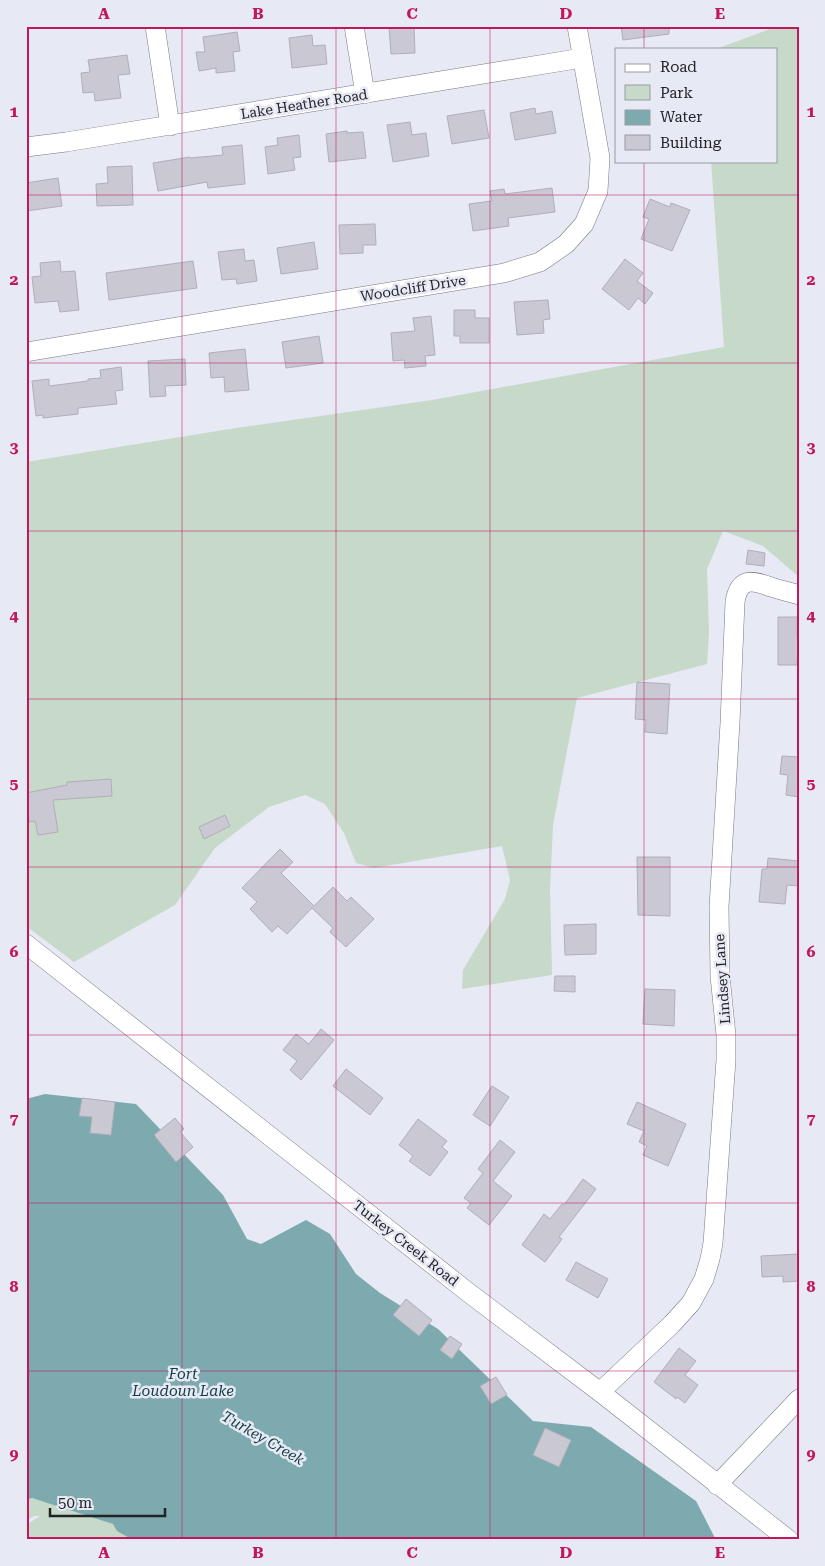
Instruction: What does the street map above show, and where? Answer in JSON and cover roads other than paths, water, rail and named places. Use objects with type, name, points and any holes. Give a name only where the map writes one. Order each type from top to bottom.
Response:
[{"type":"street","points":[[155,26],[170,126]]},
{"type":"street","points":[[354,26],[365,94]]},
{"type":"street","name":"Woodcliff Drive","points":[[26,352],[504,273],[540,262],[566,244],[584,224],[598,191],[600,158],[577,26]]},
{"type":"street","name":"Lake Heather Road","points":[[26,147],[170,126],[582,58]]},
{"type":"street","name":"Lindsey Lane","points":[[600,1392],[672,1324],[690,1303],[704,1278],[710,1259],[713,1243],[726,1060],[726,1035],[720,976],[719,906],[730,733],[735,602],[739,588],[744,584],[754,581],[799,595]]},
{"type":"street","name":"Turkey Creek Road","points":[[26,944],[469,1293],[600,1392],[789,1540]]},
{"type":"street","points":[[717,1484],[791,1415],[799,1399]]},
{"type":"water","name":"Fort Loudoun Lake","points":[[45,1094],[136,1104],[223,1195],[247,1239],[261,1244],[306,1220],[330,1234],[356,1274],[380,1293],[438,1329],[533,1421],[591,1427],[696,1501],[716,1540],[133,1540],[117,1531],[113,1524],[32,1498],[26,1500],[26,1099]]},
{"type":"water label","name":"Turkey Creek","points":[[263,1438]]}]
